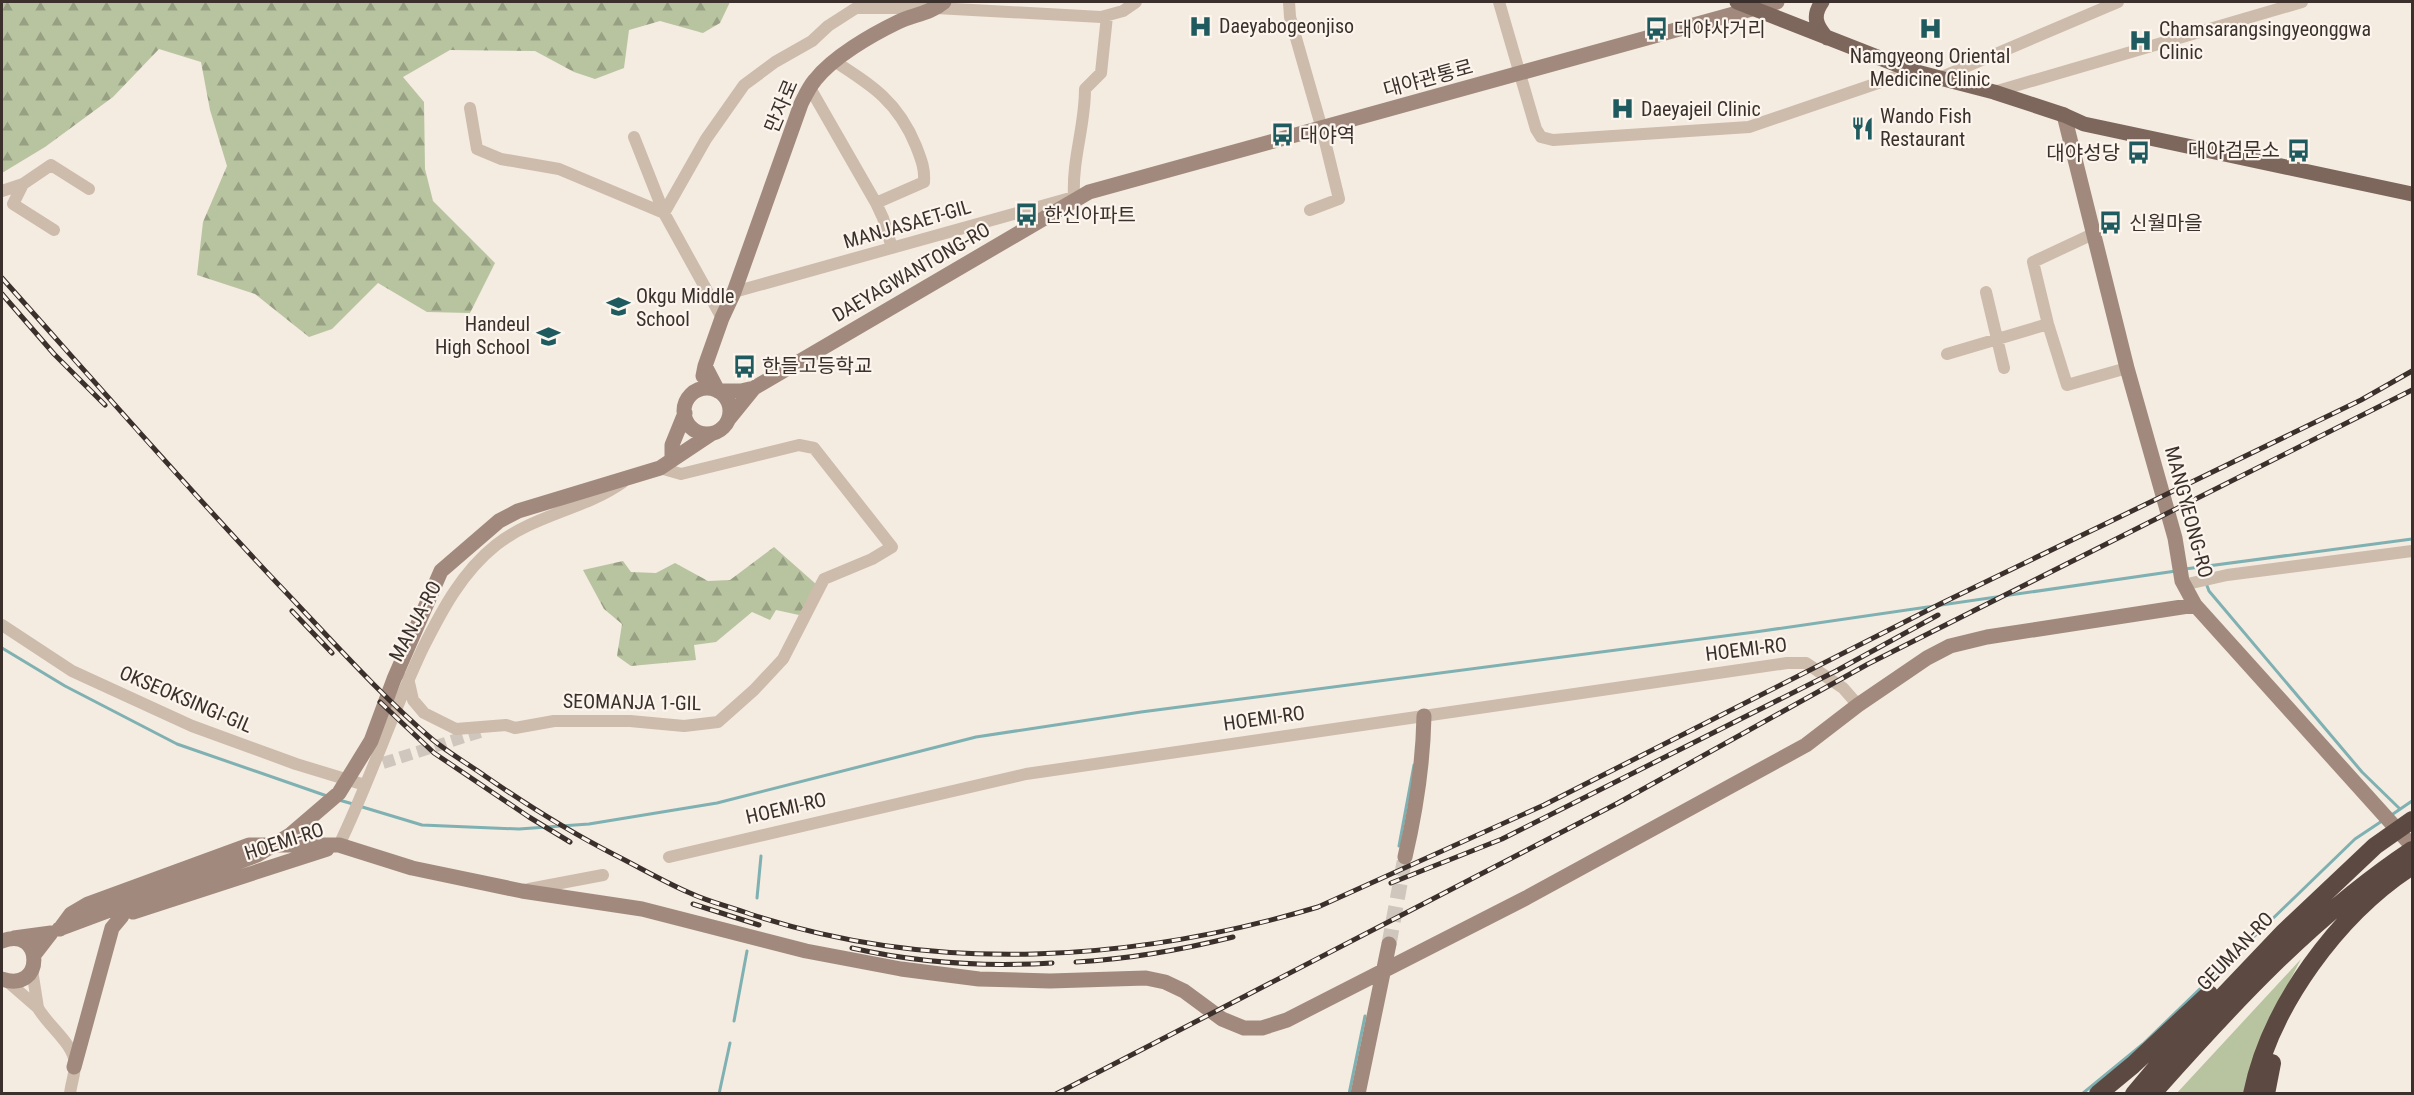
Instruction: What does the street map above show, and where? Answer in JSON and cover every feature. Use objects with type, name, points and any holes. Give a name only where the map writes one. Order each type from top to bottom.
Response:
[{"type":"highway","name":"GEUMAN-RO","points":[[2134,1094],[2166,1056],[2284,932],[2375,846],[2412,820]]},
{"type":"highway","points":[[2252,1094],[2271,1036],[2318,954],[2412,848]]},
{"type":"highway","points":[[2152,1094],[2307,931],[2389,873],[2412,866]]},
{"type":"highway","points":[[2266,1094],[2272,1061],[2290,1014],[2327,953],[2358,909]]},
{"type":"highway","points":[[2098,1094],[2141,1057],[2234,969],[2284,932]]},
{"type":"main road","points":[[1737,2],[1913,71],[1995,92],[2084,124],[2412,194]]},
{"type":"main road","points":[[1822,2],[1815,15],[1817,27],[1827,38]]},
{"type":"main road","points":[[2064,115],[2086,117],[2412,186]]},
{"type":"street","points":[[664,213],[706,139],[744,85],[775,62],[812,41],[856,5],[940,5],[1107,16],[1136,2]]},
{"type":"street","points":[[1289,2],[1290,17],[1339,199],[1310,210]]},
{"type":"street","points":[[1498,2],[1536,129],[1541,137],[1553,141],[1749,127],[1913,71]]},
{"type":"street","name":"대야관통로","points":[[1089,192],[1777,2]]},
{"type":"street","points":[[1937,79],[2118,2]]},
{"type":"street","points":[[1995,92],[2302,2]]},
{"type":"street","name":"만자로","points":[[735,292],[801,104],[813,81],[834,60],[897,22],[940,5]]},
{"type":"street","points":[[1074,197],[1074,159],[1085,111],[1085,89],[1101,73],[1107,16]]},
{"type":"street","points":[[834,60],[876,88],[893,106],[908,128],[925,169],[924,182],[876,203]]},
{"type":"street","points":[[810,88],[876,203],[892,248]]},
{"type":"street","points":[[470,108],[477,149],[501,159],[559,169],[664,213]]},
{"type":"street","name":"MANGYEONG-RO","points":[[2064,115],[2127,368],[2175,538],[2183,583],[2195,604],[2412,848]]},
{"type":"street","points":[[634,137],[664,213],[722,318]]},
{"type":"street","points":[[2,191],[23,184],[51,165],[89,189]]},
{"type":"street","points":[[23,184],[14,204],[54,230]]},
{"type":"street","name":"MANJASAET-GIL","points":[[735,292],[1089,192]]},
{"type":"street","name":"DAEYAGWANTONG-RO","points":[[754,388],[1089,192]]},
{"type":"street","points":[[2095,233],[2033,262],[2048,324],[2067,385],[2127,368]]},
{"type":"street","points":[[696,392],[722,318],[735,292]]},
{"type":"street","points":[[1986,292],[2004,368]]},
{"type":"street","points":[[1947,354],[2048,324]]},
{"type":"street","points":[[705,366],[718,391],[727,399],[730,406],[728,420]]},
{"type":"street","points":[[672,457],[672,445],[688,399],[696,392],[707,388],[718,391],[741,391],[754,388]]},
{"type":"street","points":[[685,413],[686,420],[696,431],[711,434],[718,432],[754,388]]},
{"type":"street","name":"MANJA-RO","points":[[56,931],[236,864],[290,835],[339,793],[371,741],[394,679],[441,572],[499,521],[518,511],[660,468],[672,457],[711,434]]},
{"type":"street","name":"SEOMANJA 1-GIL","points":[[408,678],[413,700],[424,713],[456,729],[506,725],[515,728],[554,721],[630,721],[684,726],[718,722],[754,690],[783,659],[824,579],[872,559],[892,547],[814,448],[799,445],[681,474],[660,468]]},
{"type":"street","name":"MANJA-RO","points":[[339,846],[363,791],[377,766],[408,678],[454,589],[497,544],[531,524],[607,493],[627,479]]},
{"type":"street","points":[[2183,583],[2412,551]]},
{"type":"street","points":[[339,846],[412,868],[522,891],[642,909],[806,951],[901,969],[979,979],[1050,981],[1146,978],[1165,982],[1184,991],[1222,1019],[1244,1028],[1262,1028],[1287,1020],[1526,898],[1806,745],[1858,705],[1927,658],[1950,646],[1987,637],[2195,604]]},
{"type":"street","name":"OKSEOKSINGI-GIL","points":[[2,625],[72,671],[192,726],[363,791]]},
{"type":"street","name":"HOEMI-RO","points":[[669,856],[1026,774],[1787,663],[1806,663],[1843,688],[1858,705]]},
{"type":"street","points":[[1405,857],[1418,801],[1424,716]]},
{"type":"street","name":"SEOMANJA 1-GIL","points":[[483,731],[506,725]]},
{"type":"street","name":"HOEMI-RO","points":[[56,931],[71,914],[88,904],[249,845],[339,846]]},
{"type":"street","name":"HOEMI-RO","points":[[56,931],[94,925],[339,846]]},
{"type":"street","points":[[522,891],[603,875]]},
{"type":"street","points":[[70,1094],[74,1067],[112,928],[122,916]]},
{"type":"street","points":[[6,939],[56,931]]},
{"type":"street","points":[[4,980],[21,980],[56,931]]},
{"type":"street","points":[[6,939],[26,942],[33,963],[38,1008]]},
{"type":"street","points":[[1358,1094],[1389,944]]},
{"type":"street","points":[[4,980],[38,1008],[47,1023],[64,1040],[72,1053],[74,1067]]},
{"type":"green space","points":[[2,2],[730,2],[720,23],[703,33],[660,21],[629,30],[624,68],[595,79],[574,72],[535,51],[450,50],[403,77],[424,102],[425,169],[433,201],[495,263],[470,313],[427,312],[378,283],[332,329],[309,337],[255,294],[197,275],[203,222],[227,166],[210,110],[201,62],[159,49],[113,97],[45,147],[2,173]]},
{"type":"green space","points":[[774,547],[817,585],[799,615],[776,610],[770,620],[752,612],[716,642],[694,645],[696,660],[631,666],[617,656],[622,624],[604,609],[583,570],[623,561],[631,572],[656,573],[675,563],[708,581],[730,580]]},
{"type":"green space","points":[[2301,959],[2273,1013],[2245,1093],[2176,1094]]},
{"type":"waterway","points":[[2185,569],[2412,539]]},
{"type":"waterway","points":[[359,806],[422,825],[519,829],[589,824],[717,803],[976,737],[1141,712],[1755,632],[2176,571]]},
{"type":"waterway","points":[[2206,583],[2209,591],[2362,772],[2400,809]]},
{"type":"waterway","points":[[2,648],[65,686],[177,744],[327,796]]},
{"type":"waterway","points":[[1399,846],[1414,765]]},
{"type":"waterway","points":[[339,800],[353,804]]},
{"type":"waterway","points":[[2390,816],[2412,801]]},
{"type":"waterway","points":[[2082,1094],[2143,1044],[2355,839],[2382,821]]},
{"type":"waterway","points":[[757,898],[761,856]]},
{"type":"waterway","points":[[734,1021],[747,951]]},
{"type":"waterway","points":[[1349,1094],[1365,1016]]},
{"type":"waterway","points":[[719,1094],[730,1043]]},
{"type":"tunnel","points":[[383,763],[483,731]]},
{"type":"tunnel","points":[[1389,944],[1405,857]]},
{"type":"railway","points":[[2,278],[277,583],[392,703],[445,749],[564,827],[697,896],[750,914],[820,933],[891,946],[962,953],[1034,954],[1106,949],[1177,940],[1248,926],[1318,907],[1544,805],[1942,603],[2361,400],[2412,371]]},
{"type":"railway","points":[[2,294],[54,354],[105,405]]},
{"type":"railway","points":[[1056,1094],[1618,803],[1868,664],[2412,390]]},
{"type":"railway","points":[[292,611],[332,653]]},
{"type":"railway","points":[[1391,883],[1502,839],[1836,671],[1938,615]]},
{"type":"railway","points":[[380,702],[434,753],[570,842]]},
{"type":"railway","points":[[693,904],[759,925]]},
{"type":"railway","points":[[1076,962],[1155,953],[1233,937]]},
{"type":"railway","points":[[852,948],[952,963],[1052,963]]},
{"type":"place","name":"Daeyabogeonjiso","points":[[1201,26]]},
{"type":"place","name":"Namgyeong Oriental Medicine Clinic","points":[[1930,28]]},
{"type":"place","name":"대야사거리","points":[[1656,29]]},
{"type":"place","name":"Chamsarangsingyeonggwa Clinic","points":[[2141,41]]},
{"type":"place","name":"Daeyajeil Clinic","points":[[1623,109]]},
{"type":"place","name":"Wando Fish Restaurant","points":[[1862,128]]},
{"type":"place","name":"대야역","points":[[1282,135]]},
{"type":"place","name":"대야검문소","points":[[2298,150]]},
{"type":"place","name":"대야성당","points":[[2138,153]]},
{"type":"place","name":"한신아파트","points":[[1026,215]]},
{"type":"place","name":"신월마을","points":[[2111,223]]},
{"type":"place","name":"Okgu Middle School","points":[[618,307]]},
{"type":"place","name":"Handeul High School","points":[[548,336]]},
{"type":"place","name":"한들고등학교","points":[[744,366]]}]
